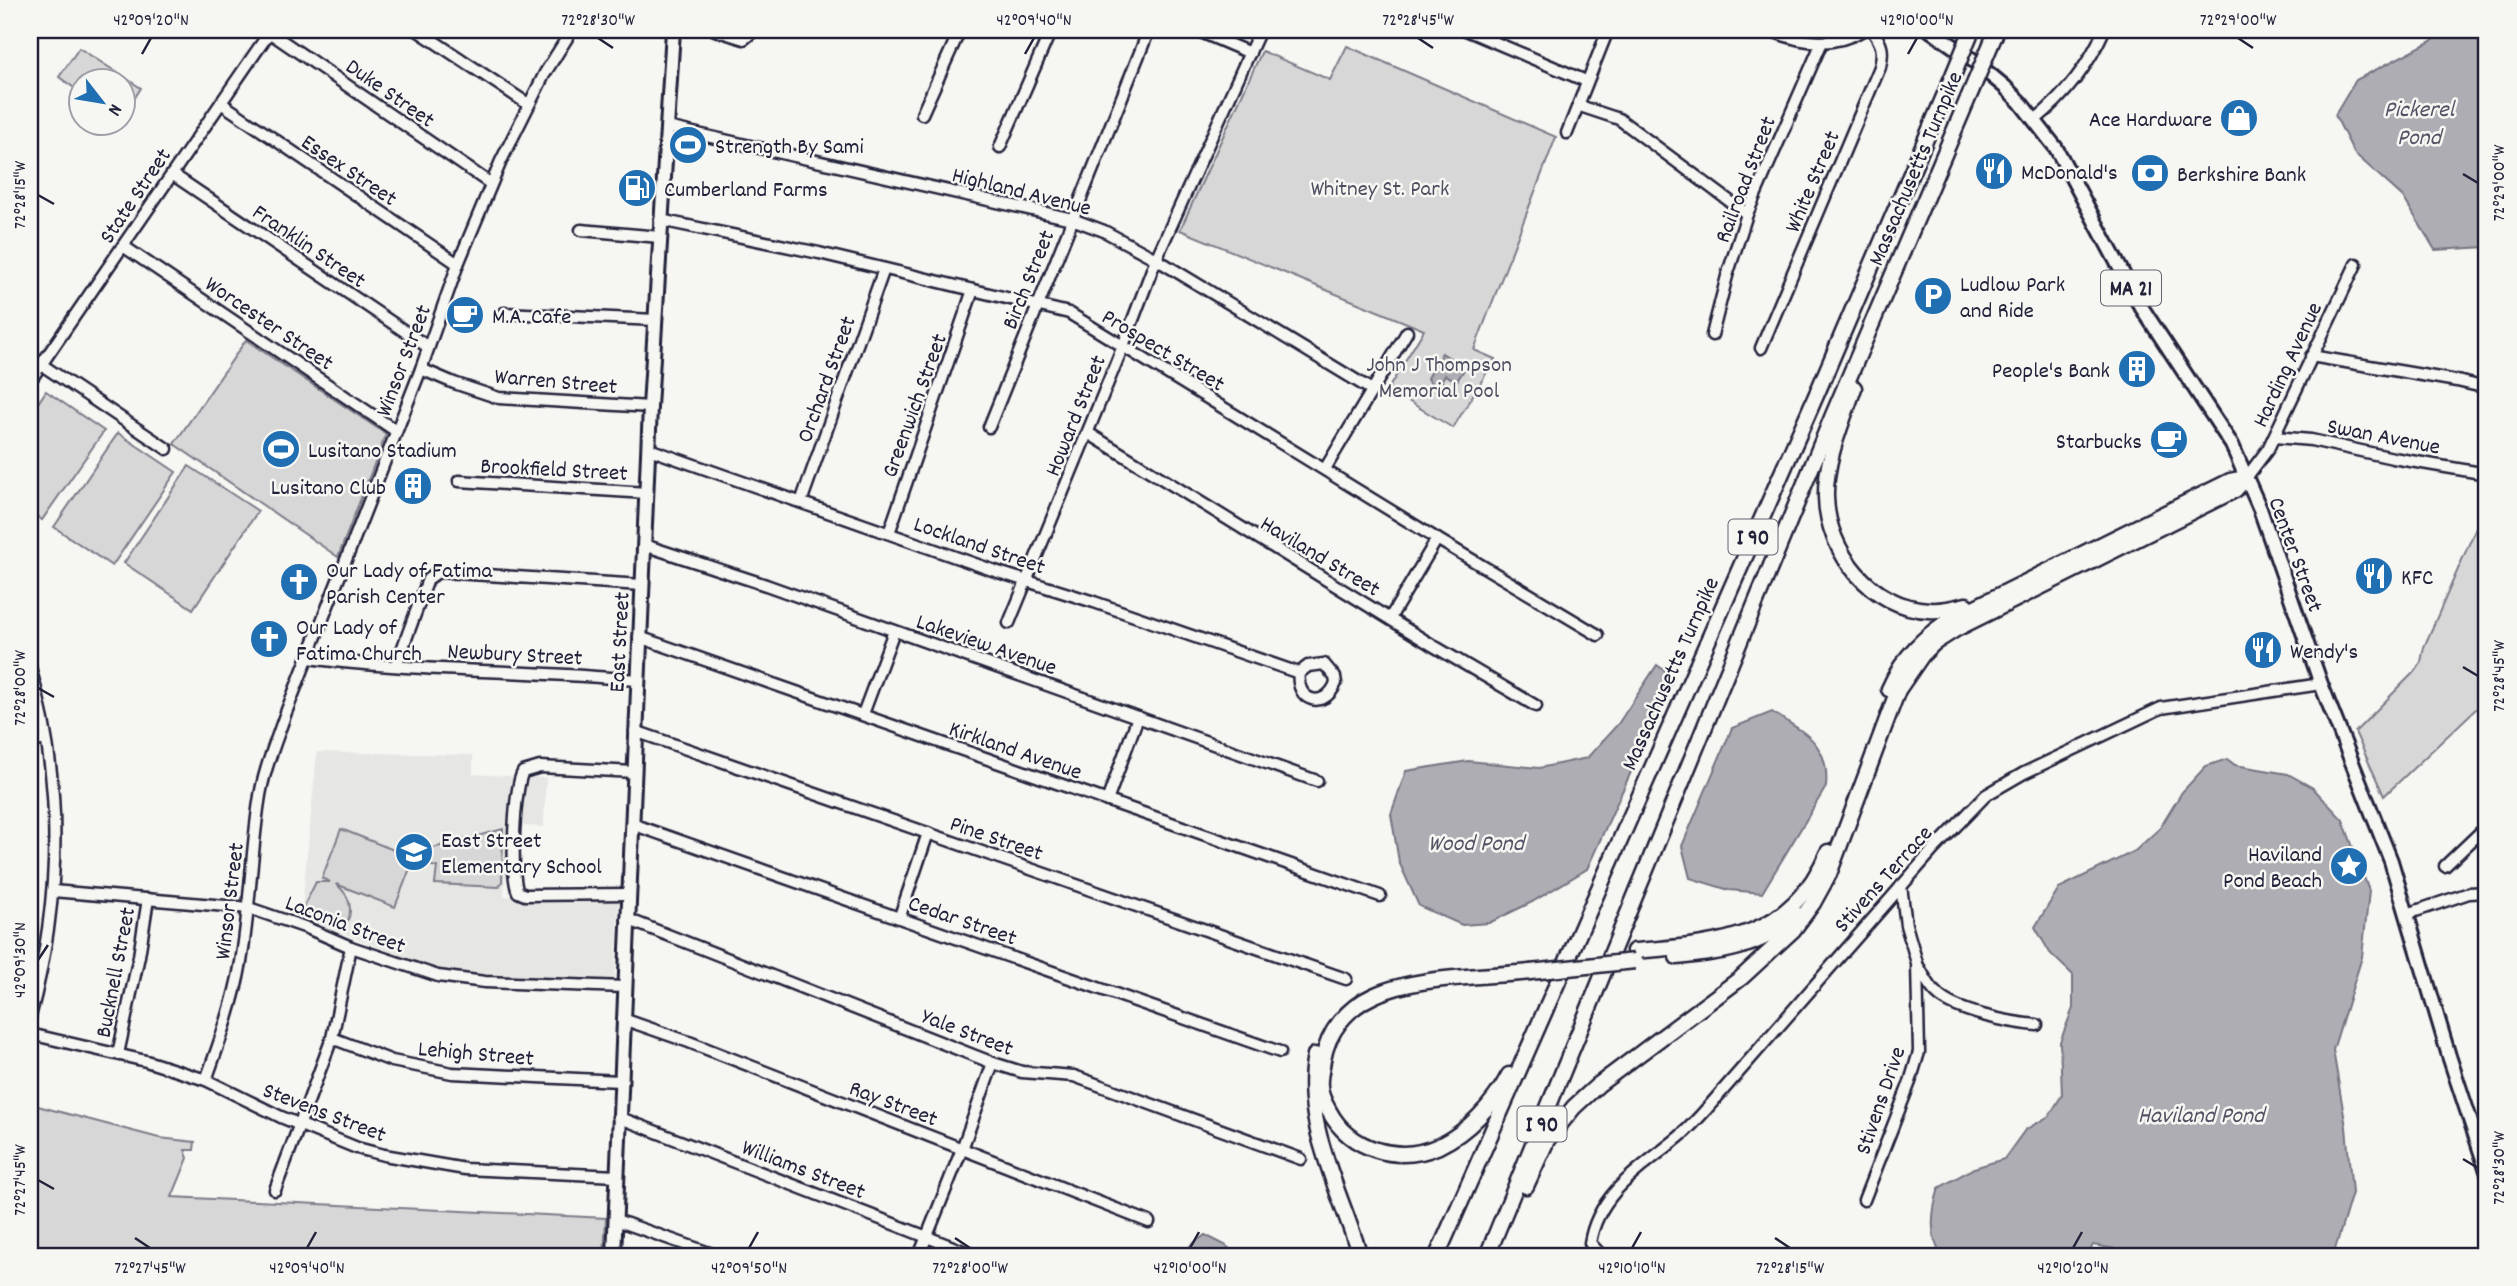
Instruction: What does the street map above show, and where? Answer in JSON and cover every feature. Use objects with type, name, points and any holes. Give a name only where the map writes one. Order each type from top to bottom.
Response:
[{"type":"highway","name":"Massachusetts Turnpike","points":[[1489,1256],[1833,415],[1997,30]]},
{"type":"highway","name":"Massachusetts Turnpike","points":[[1437,1256],[1818,391],[1972,31]]},
{"type":"highway","points":[[1914,226],[1831,457],[1826,496],[1829,525],[1840,552],[1856,574],[1880,593],[1911,608],[1947,610],[1992,598]]},
{"type":"highway","points":[[1360,1256],[1312,1109],[1311,1073],[1319,1042],[1335,1015],[1354,1000],[1397,981],[1635,956],[1720,942],[1757,929],[1788,910],[1815,879],[1828,854],[1882,705],[1913,649],[1938,627],[1992,598],[2230,481],[2246,478]]},
{"type":"highway","points":[[1489,1256],[1547,1140],[1574,1107],[1598,1085],[1772,952],[1813,903],[1837,856],[1898,690],[1909,672],[1934,643],[1983,615],[2235,490],[2246,478]]},
{"type":"highway","points":[[1635,956],[1724,952],[1750,945],[1769,936],[1807,904],[1837,856]]},
{"type":"highway","points":[[1532,967],[1392,988],[1356,1005],[1335,1028],[1324,1054],[1320,1086],[1325,1104],[1335,1121],[1363,1146],[1387,1153],[1426,1151],[1445,1142],[1475,1120],[1490,1104],[1506,1081],[1523,1042],[1549,1000]]},
{"type":"main road","name":"East Street","points":[[614,1256],[650,407],[673,30]]},
{"type":"main road","name":"Center Street","points":[[1930,30],[1990,74],[2020,102],[2056,148],[2138,302],[2231,445],[2260,509],[2321,684],[2378,824],[2447,1051],[2487,1171]]},
{"type":"street","points":[[417,30],[528,104]]},
{"type":"street","name":"Winsor Street","points":[[206,1080],[229,1016],[249,908],[263,783],[285,715],[421,369],[458,264],[528,104],[571,30]]},
{"type":"street","points":[[715,30],[744,39],[755,30]]},
{"type":"street","points":[[922,114],[960,30]]},
{"type":"street","points":[[1000,147],[1051,30]]},
{"type":"street","name":"Birch Street","points":[[989,427],[1149,30]]},
{"type":"street","points":[[1196,30],[1250,54]]},
{"type":"street","name":"Howard Street","points":[[1009,623],[1088,433],[1156,259],[1260,30]]},
{"type":"street","points":[[1466,30],[1586,81]]},
{"type":"street","points":[[1567,133],[1608,30]]},
{"type":"street","points":[[1770,30],[1796,40],[1822,42],[1854,35],[1863,30]]},
{"type":"street","name":"White Street","points":[[1761,348],[1880,67],[1884,53],[1882,42],[1872,30]]},
{"type":"street","points":[[2035,120],[2075,82],[2104,30]]},
{"type":"street","name":"State Street","points":[[30,382],[270,31]]},
{"type":"street","name":"Duke Street","points":[[270,31],[492,184]]},
{"type":"street","name":"Railroad Street","points":[[1712,335],[1747,214],[1822,42]]},
{"type":"street","name":"Essex Street","points":[[220,103],[458,264]]},
{"type":"street","points":[[1580,106],[1619,119],[1747,214]]},
{"type":"street","name":"Highland Avenue","points":[[667,127],[1072,219],[1104,231],[1156,259],[1372,390]]},
{"type":"street","name":"Franklin Street","points":[[172,174],[428,347]]},
{"type":"street","name":"Prospect Street","points":[[660,220],[1069,313],[1598,635]]},
{"type":"street","points":[[581,230],[660,237]]},
{"type":"street","name":"Worcester Street","points":[[123,246],[396,430]]},
{"type":"street","name":"Harding Avenue","points":[[2246,478],[2263,457],[2274,437],[2356,264]]},
{"type":"street","name":"Orchard Street","points":[[801,502],[884,270]]},
{"type":"street","name":"Greenwich Street","points":[[889,533],[973,290]]},
{"type":"street","points":[[504,313],[656,320]]},
{"type":"street","points":[[1325,469],[1407,332]]},
{"type":"street","points":[[2311,356],[2487,388]]},
{"type":"street","points":[[42,365],[167,449]]},
{"type":"street","name":"Warren Street","points":[[421,369],[499,398],[650,407]]},
{"type":"street","name":"Haviland Street","points":[[1088,433],[1536,706]]},
{"type":"street","name":"Swan Avenue","points":[[2274,437],[2311,440],[2393,458],[2487,474]]},
{"type":"street","name":"Lockland Street","points":[[649,449],[1027,582],[1094,602],[1299,673]]},
{"type":"street","name":"Brookfield Street","points":[[459,481],[647,493]]},
{"type":"street","points":[[1390,618],[1437,539]]},
{"type":"street","name":"Lakeview Avenue","points":[[644,545],[1317,781]]},
{"type":"street","points":[[396,666],[428,579],[438,572],[642,585]]},
{"type":"street","points":[[863,714],[894,631]]},
{"type":"street","name":"Kirkland Avenue","points":[[639,637],[1380,896]]},
{"type":"street","name":"Newbury Street","points":[[308,658],[358,664],[637,680]]},
{"type":"street","points":[[30,667],[54,793],[56,844],[53,891],[30,1017]]},
{"type":"street","name":"Stivens Terrace","points":[[1602,1256],[1590,1243],[1592,1233],[1597,1219],[1618,1187],[1680,1135],[1709,1106],[1955,825],[1986,795],[2024,773],[2161,708],[2321,684]]},
{"type":"street","points":[[1107,801],[1138,717]]},
{"type":"street","name":"Pine Street","points":[[635,731],[1346,979]]},
{"type":"street","points":[[30,742],[45,739]]},
{"type":"street","points":[[628,894],[534,895],[518,892],[513,872],[517,788],[523,772],[540,767],[634,772]]},
{"type":"street","name":"Cedar Street","points":[[632,824],[900,916],[1280,1052]]},
{"type":"street","points":[[2445,866],[2487,826]]},
{"type":"street","points":[[900,916],[928,833]]},
{"type":"street","name":"Stivens Drive","points":[[1864,1200],[1919,1052],[1917,962],[1913,957],[1906,925],[1901,886]]},
{"type":"street","name":"Laconia Street","points":[[53,891],[249,908],[351,947],[438,976],[485,982],[625,987]]},
{"type":"street","points":[[2407,914],[2469,892],[2487,892]]},
{"type":"street","name":"Bucknell Street","points":[[118,1054],[139,957],[148,899]]},
{"type":"street","name":"Yale Street","points":[[627,919],[993,1063],[1022,1072],[1074,1076],[1301,1159]]},
{"type":"street","points":[[275,1190],[332,1038],[351,947]]},
{"type":"street","points":[[1917,962],[1937,994],[1951,1003],[2010,1021],[2037,1025]]},
{"type":"street","name":"Ray Street","points":[[624,1019],[1149,1222]]},
{"type":"street","name":"Stevens Street","points":[[30,1034],[118,1054],[206,1080],[357,1149],[465,1169],[617,1176]]},
{"type":"street","name":"Lehigh Street","points":[[332,1038],[392,1061],[429,1069],[488,1076],[620,1081]]},
{"type":"street","points":[[919,1256],[993,1063]]},
{"type":"street","name":"Williams Street","points":[[618,1117],[976,1256]]},
{"type":"street","points":[[615,1220],[718,1256]]},
{"type":"shaded area","name":"East Street Elementary School","points":[[317,752],[473,755],[473,774],[546,778],[544,827],[521,826],[519,878],[505,877],[504,896],[619,901],[615,979],[533,980],[476,976],[433,968],[301,917]]},
{"type":"green space","name":"Whitney St. Park","points":[[1347,46],[1556,137],[1474,350],[1495,359],[1453,428],[1388,389],[1424,330],[1180,230],[1262,51],[1330,80]]},
{"type":"green space","points":[[79,48],[107,66],[67,66]]},
{"type":"green space","points":[[66,67],[66,82],[59,77]]},
{"type":"green space","name":"Lusitano Stadium","points":[[246,340],[386,434],[338,557],[174,444]]},
{"type":"green space","points":[[46,391],[104,431],[42,520],[30,511],[30,415]]},
{"type":"green space","points":[[118,433],[176,472],[112,566],[54,527]]},
{"type":"green space","points":[[189,466],[258,511],[193,609],[124,563]]},
{"type":"green space","points":[[2479,521],[2487,525],[2487,707],[2480,705],[2384,796],[2355,732],[2421,662],[2424,647]]},
{"type":"green space","points":[[341,829],[414,858],[395,907],[336,884],[348,898],[350,910],[344,928],[305,912],[305,904],[316,882],[330,882],[322,878]]},
{"type":"green space","points":[[503,829],[502,882],[499,887],[435,884],[437,867],[428,865],[429,849]]},
{"type":"green space","points":[[30,1104],[159,1138],[195,1142],[194,1150],[185,1150],[188,1158],[172,1197],[606,1218],[604,1256],[30,1256]]},
{"type":"water","name":"Pickerel Pond","points":[[2452,30],[2487,32],[2487,247],[2435,250],[2403,197],[2354,153],[2335,115],[2356,80]]},
{"type":"water","points":[[1442,353],[1465,368],[1457,381],[1445,375],[1441,381],[1449,387],[1445,393],[1431,384],[1428,378]]},
{"type":"water","name":"Wood Pond","points":[[1657,665],[1674,677],[1587,869],[1532,902],[1489,923],[1462,925],[1419,906],[1399,862],[1391,814],[1406,771],[1468,761],[1539,768],[1587,758],[1618,724]]},
{"type":"water","points":[[1772,712],[1805,733],[1819,749],[1824,760],[1826,787],[1762,893],[1729,890],[1690,878],[1682,846],[1732,728]]},
{"type":"water","name":"Haviland Pond","points":[[2227,759],[2235,765],[2288,774],[2313,788],[2343,820],[2369,891],[2362,957],[2333,1050],[2346,1127],[2352,1193],[2333,1256],[2119,1256],[2115,1249],[2093,1245],[2087,1256],[1942,1256],[1933,1231],[1939,1188],[1974,1168],[2004,1159],[2025,1130],[2049,1116],[2062,1095],[2060,1042],[2073,1008],[2073,975],[2050,953],[2035,927],[2059,888],[2135,851],[2160,828],[2182,792],[2206,766]]},
{"type":"water","points":[[1205,1235],[1239,1256],[1190,1256],[1190,1246]]},
{"type":"place","name":"Ace Hardware","points":[[2239,118]]},
{"type":"place","name":"Strength By Sami","points":[[688,145]]},
{"type":"place","name":"McDonald's","points":[[1994,171]]},
{"type":"place","name":"Berkshire Bank","points":[[2150,173]]},
{"type":"place","name":"Cumberland Farms","points":[[637,188]]},
{"type":"place","name":"Ludlow Park and Ride","points":[[1933,296]]},
{"type":"place","name":"M.A. Cafe","points":[[465,315]]},
{"type":"place","name":"People's Bank","points":[[2137,369]]},
{"type":"place","name":"Starbucks","points":[[2169,440]]},
{"type":"place","name":"Lusitano Stadium","points":[[281,449]]},
{"type":"place","name":"Lusitano Club","points":[[413,486]]},
{"type":"place","name":"KFC","points":[[2374,576]]},
{"type":"place","name":"Our Lady of Fatima Parish Center","points":[[299,582]]},
{"type":"place","name":"Our Lady of Fatima Church","points":[[269,639]]},
{"type":"place","name":"Wendy's","points":[[2263,650]]},
{"type":"place","name":"East Street Elementary School","points":[[414,852]]},
{"type":"place","name":"Haviland Pond Beach","points":[[2349,866]]},
{"type":"park label","name":"John J Thompson Memorial Pool","points":[[1439,376]]}]
